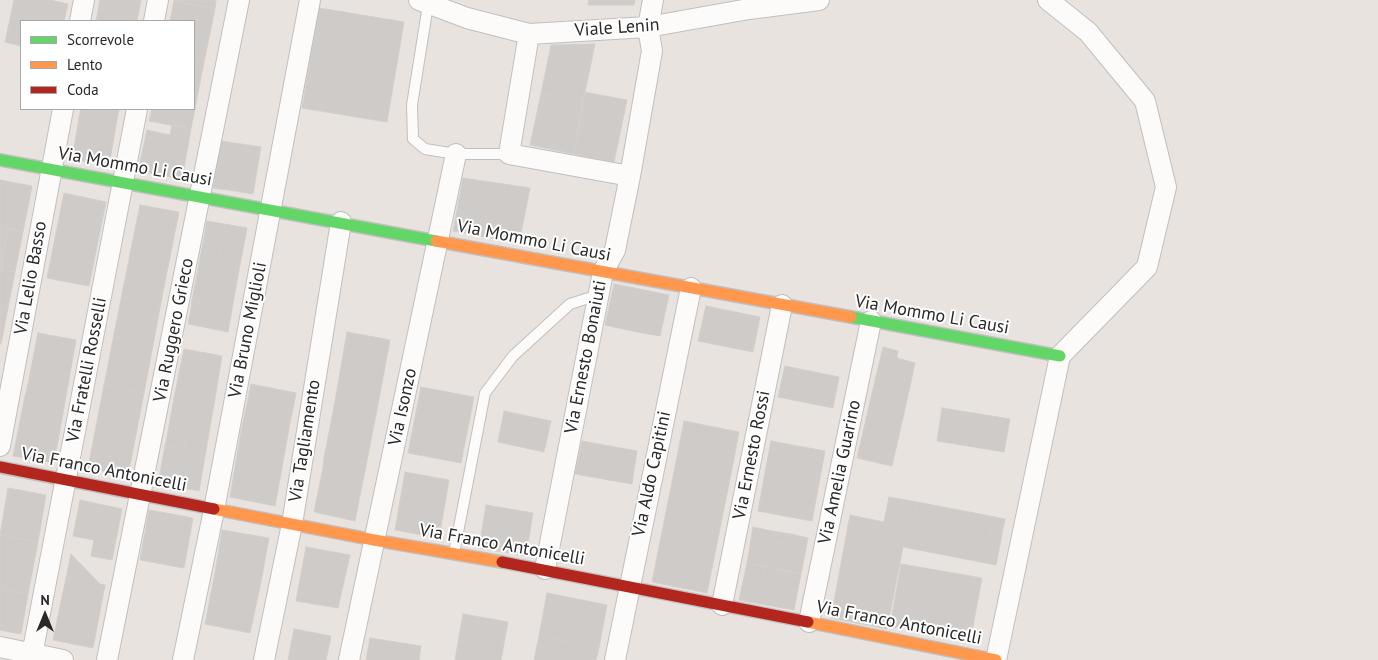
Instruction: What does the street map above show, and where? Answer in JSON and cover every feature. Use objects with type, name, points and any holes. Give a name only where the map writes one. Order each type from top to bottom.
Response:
[{"type":"street","points":[[80,20],[84,0]]},
{"type":"street","points":[[154,20],[158,0]]},
{"type":"street","name":"Via Ruggero Grieco","points":[[107,660],[142,494],[239,0]]},
{"type":"street","name":"Via Bruno Miglioli","points":[[183,660],[214,510],[310,0]]},
{"type":"street","name":"Via Ernesto Bonaiuti","points":[[545,569],[598,295],[603,272],[615,250],[630,176],[652,51],[648,27],[653,0]]},
{"type":"street","name":"Viale Lenin","points":[[424,3],[467,18],[529,34],[648,27],[749,5],[819,0]]},
{"type":"street","points":[[996,660],[1060,356],[1147,267],[1166,187],[1145,101],[1088,32],[1048,0]]},
{"type":"street","points":[[529,34],[509,154],[630,176]]},
{"type":"street","name":"Via Lelio Basso","points":[[0,446],[63,110]]},
{"type":"street","name":"Via Fratelli Rosselli","points":[[32,657],[137,110]]},
{"type":"street","name":"Via Isonzo","points":[[348,660],[439,241],[456,154]]},
{"type":"street","name":"Via Mommo Li Causi","points":[[0,160],[1060,356]]},
{"type":"street","name":"Via Tagliamento","points":[[264,660],[292,524],[341,222]]},
{"type":"street","name":"Via Aldo Capitini","points":[[615,660],[691,288]]},
{"type":"street","name":"Via Ernesto Rossi","points":[[722,605],[782,305]]},
{"type":"street","name":"Via Amelia Guarino","points":[[809,622],[871,321]]},
{"type":"street","name":"Via Franco Antonicelli","points":[[0,468],[66,479],[214,510],[374,540],[545,569],[996,660]]},
{"type":"street","points":[[0,648],[32,657],[63,660]]},
{"type":"lane","points":[[424,3],[412,105],[413,138],[425,149],[456,154],[509,154]]},
{"type":"lane","points":[[454,554],[485,393],[513,356],[570,304],[598,295]]},
{"type":"building","points":[[14,0],[50,0],[68,4],[64,20],[20,20],[20,46],[5,42]]},
{"type":"building","points":[[100,0],[141,0],[137,20],[96,20]]},
{"type":"building","points":[[174,0],[216,0],[215,9]]},
{"type":"building","points":[[589,0],[635,0],[634,5],[588,5]]},
{"type":"building","points":[[174,1],[215,9],[204,62],[195,60],[195,20],[170,20]]},
{"type":"building","points":[[319,8],[404,22],[387,122],[302,108]]},
{"type":"building","points":[[595,44],[583,102],[541,94],[551,45]]},
{"type":"building","points":[[195,60],[204,62],[195,108]]},
{"type":"building","points":[[584,92],[627,100],[614,162],[574,154]]},
{"type":"building","points":[[541,94],[583,102],[574,154],[530,145]]},
{"type":"building","points":[[81,110],[119,110],[116,125],[79,118]]},
{"type":"building","points":[[152,110],[195,110],[191,129],[149,121]]},
{"type":"building","points":[[79,118],[116,125],[109,166],[72,159]]},
{"type":"building","points":[[172,125],[191,129],[182,179],[138,171],[147,130],[170,135]]},
{"type":"building","points":[[221,141],[261,147],[253,194],[229,190],[233,166],[217,164]]},
{"type":"building","points":[[217,164],[233,166],[229,190],[213,188]]},
{"type":"building","points":[[463,178],[530,188],[519,243],[453,231]]},
{"type":"building","points":[[0,180],[32,186],[23,232],[0,228]]},
{"type":"building","points":[[64,193],[106,202],[89,286],[47,278]]},
{"type":"building","points":[[140,205],[179,212],[163,292],[124,284]]},
{"type":"building","points":[[207,221],[247,228],[237,281],[197,275],[201,253],[220,256],[222,246],[203,243]]},
{"type":"building","points":[[0,228],[8,229],[0,269]]},
{"type":"building","points":[[8,229],[23,232],[15,272],[0,269]]},
{"type":"building","points":[[203,243],[222,246],[220,256],[201,253]]},
{"type":"building","points":[[0,269],[15,272],[7,313],[0,312]]},
{"type":"building","points":[[197,275],[237,281],[228,332],[188,324],[191,309],[209,312],[211,303],[192,300]]},
{"type":"building","points":[[124,284],[163,292],[144,393],[104,385]]},
{"type":"building","points":[[614,284],[669,295],[660,336],[642,333],[643,324],[625,321],[623,329],[605,325]]},
{"type":"building","points":[[192,300],[211,303],[209,312],[191,309]]},
{"type":"building","points":[[706,306],[760,317],[753,352],[698,341]]},
{"type":"building","points":[[0,312],[7,313],[1,344],[0,344]]},
{"type":"building","points":[[625,321],[643,324],[642,333],[623,329]]},
{"type":"building","points":[[347,332],[390,340],[376,415],[334,407]]},
{"type":"building","points":[[38,333],[76,340],[67,391],[28,384]]},
{"type":"building","points":[[883,347],[898,351],[897,358],[915,363],[905,409],[870,402]]},
{"type":"building","points":[[184,349],[222,356],[214,404],[174,398]]},
{"type":"building","points":[[785,366],[839,377],[833,408],[778,397]]},
{"type":"building","points":[[28,384],[67,391],[54,463],[13,456],[23,406],[41,409],[43,399],[25,396]]},
{"type":"building","points":[[251,384],[296,393],[292,414],[270,409],[269,417],[290,422],[287,440],[241,432]]},
{"type":"building","points":[[104,385],[144,393],[128,476],[88,468]]},
{"type":"building","points":[[421,387],[474,397],[461,463],[408,453]]},
{"type":"building","points":[[25,396],[43,399],[41,409],[23,406]]},
{"type":"building","points":[[174,398],[214,404],[199,491],[158,484],[165,446],[184,449],[185,440],[167,437]]},
{"type":"building","points":[[870,402],[905,409],[892,466],[857,458]]},
{"type":"building","points":[[334,407],[376,415],[355,521],[314,512],[323,468],[342,471],[343,461],[324,458]]},
{"type":"building","points":[[942,408],[1010,419],[1004,452],[937,441]]},
{"type":"building","points":[[270,409],[292,414],[290,422],[269,417]]},
{"type":"building","points":[[504,411],[551,421],[544,452],[498,442]]},
{"type":"building","points":[[684,421],[739,432],[732,469],[677,457]]},
{"type":"building","points":[[241,432],[287,440],[275,506],[230,497]]},
{"type":"building","points":[[167,437],[185,440],[184,449],[165,446]]},
{"type":"building","points":[[582,441],[637,451],[632,484],[575,474]]},
{"type":"building","points":[[771,441],[825,451],[818,489],[764,478]]},
{"type":"building","points":[[677,457],[732,469],[707,593],[652,582]]},
{"type":"building","points":[[324,458],[343,461],[342,471],[323,468]]},
{"type":"building","points":[[405,472],[449,480],[439,538],[395,530]]},
{"type":"building","points":[[764,478],[818,489],[812,521],[758,511]]},
{"type":"building","points":[[8,488],[46,495],[38,542],[0,535]]},
{"type":"building","points":[[889,497],[917,502],[910,531],[987,547],[995,517],[1005,519],[996,565],[903,547],[887,629],[831,618],[850,515],[884,522]]},
{"type":"building","points":[[80,500],[122,509],[112,560],[91,556],[94,540],[73,536]]},
{"type":"building","points":[[917,502],[995,517],[987,547],[910,531]]},
{"type":"building","points":[[486,505],[533,513],[526,556],[479,548]]},
{"type":"building","points":[[149,510],[193,518],[184,568],[140,560]]},
{"type":"building","points":[[753,527],[772,531],[770,541],[789,544],[791,534],[808,538],[801,574],[747,563]]},
{"type":"building","points":[[222,530],[269,538],[261,582],[215,573]]},
{"type":"building","points":[[772,531],[791,534],[789,544],[770,541]]},
{"type":"building","points":[[0,535],[38,542],[28,594],[0,589]]},
{"type":"building","points":[[306,547],[350,555],[338,608],[296,601]]},
{"type":"building","points":[[71,554],[100,584],[105,585],[93,648],[53,640]]},
{"type":"building","points":[[747,563],[765,567],[764,576],[782,579],[784,570],[801,574],[794,610],[739,600]]},
{"type":"building","points":[[901,564],[982,578],[972,631],[905,619],[903,629],[890,626]]},
{"type":"building","points":[[765,567],[784,570],[782,579],[764,576]]},
{"type":"building","points":[[215,573],[261,582],[250,633],[205,624]]},
{"type":"building","points":[[0,589],[28,594],[21,634],[0,630]]},
{"type":"building","points":[[547,593],[607,605],[599,648],[539,636]]},
{"type":"building","points":[[463,614],[508,622],[501,660],[455,660]]},
{"type":"building","points":[[294,629],[331,636],[326,660],[288,660]]},
{"type":"building","points":[[539,636],[599,648],[596,660],[534,660]]},
{"type":"building","points":[[370,638],[421,646],[419,660],[366,660]]},
{"type":"traffic: fast","points":[[0,160],[436,241]]},
{"type":"traffic: fast","points":[[851,317],[1060,356]]},
{"type":"traffic: slow","points":[[436,241],[851,317]]},
{"type":"traffic: slow","points":[[214,509],[374,540],[502,562]]},
{"type":"traffic: slow","points":[[808,622],[996,660]]},
{"type":"traffic: jam","points":[[0,467],[214,509]]},
{"type":"traffic: jam","points":[[502,562],[808,622]]}]
